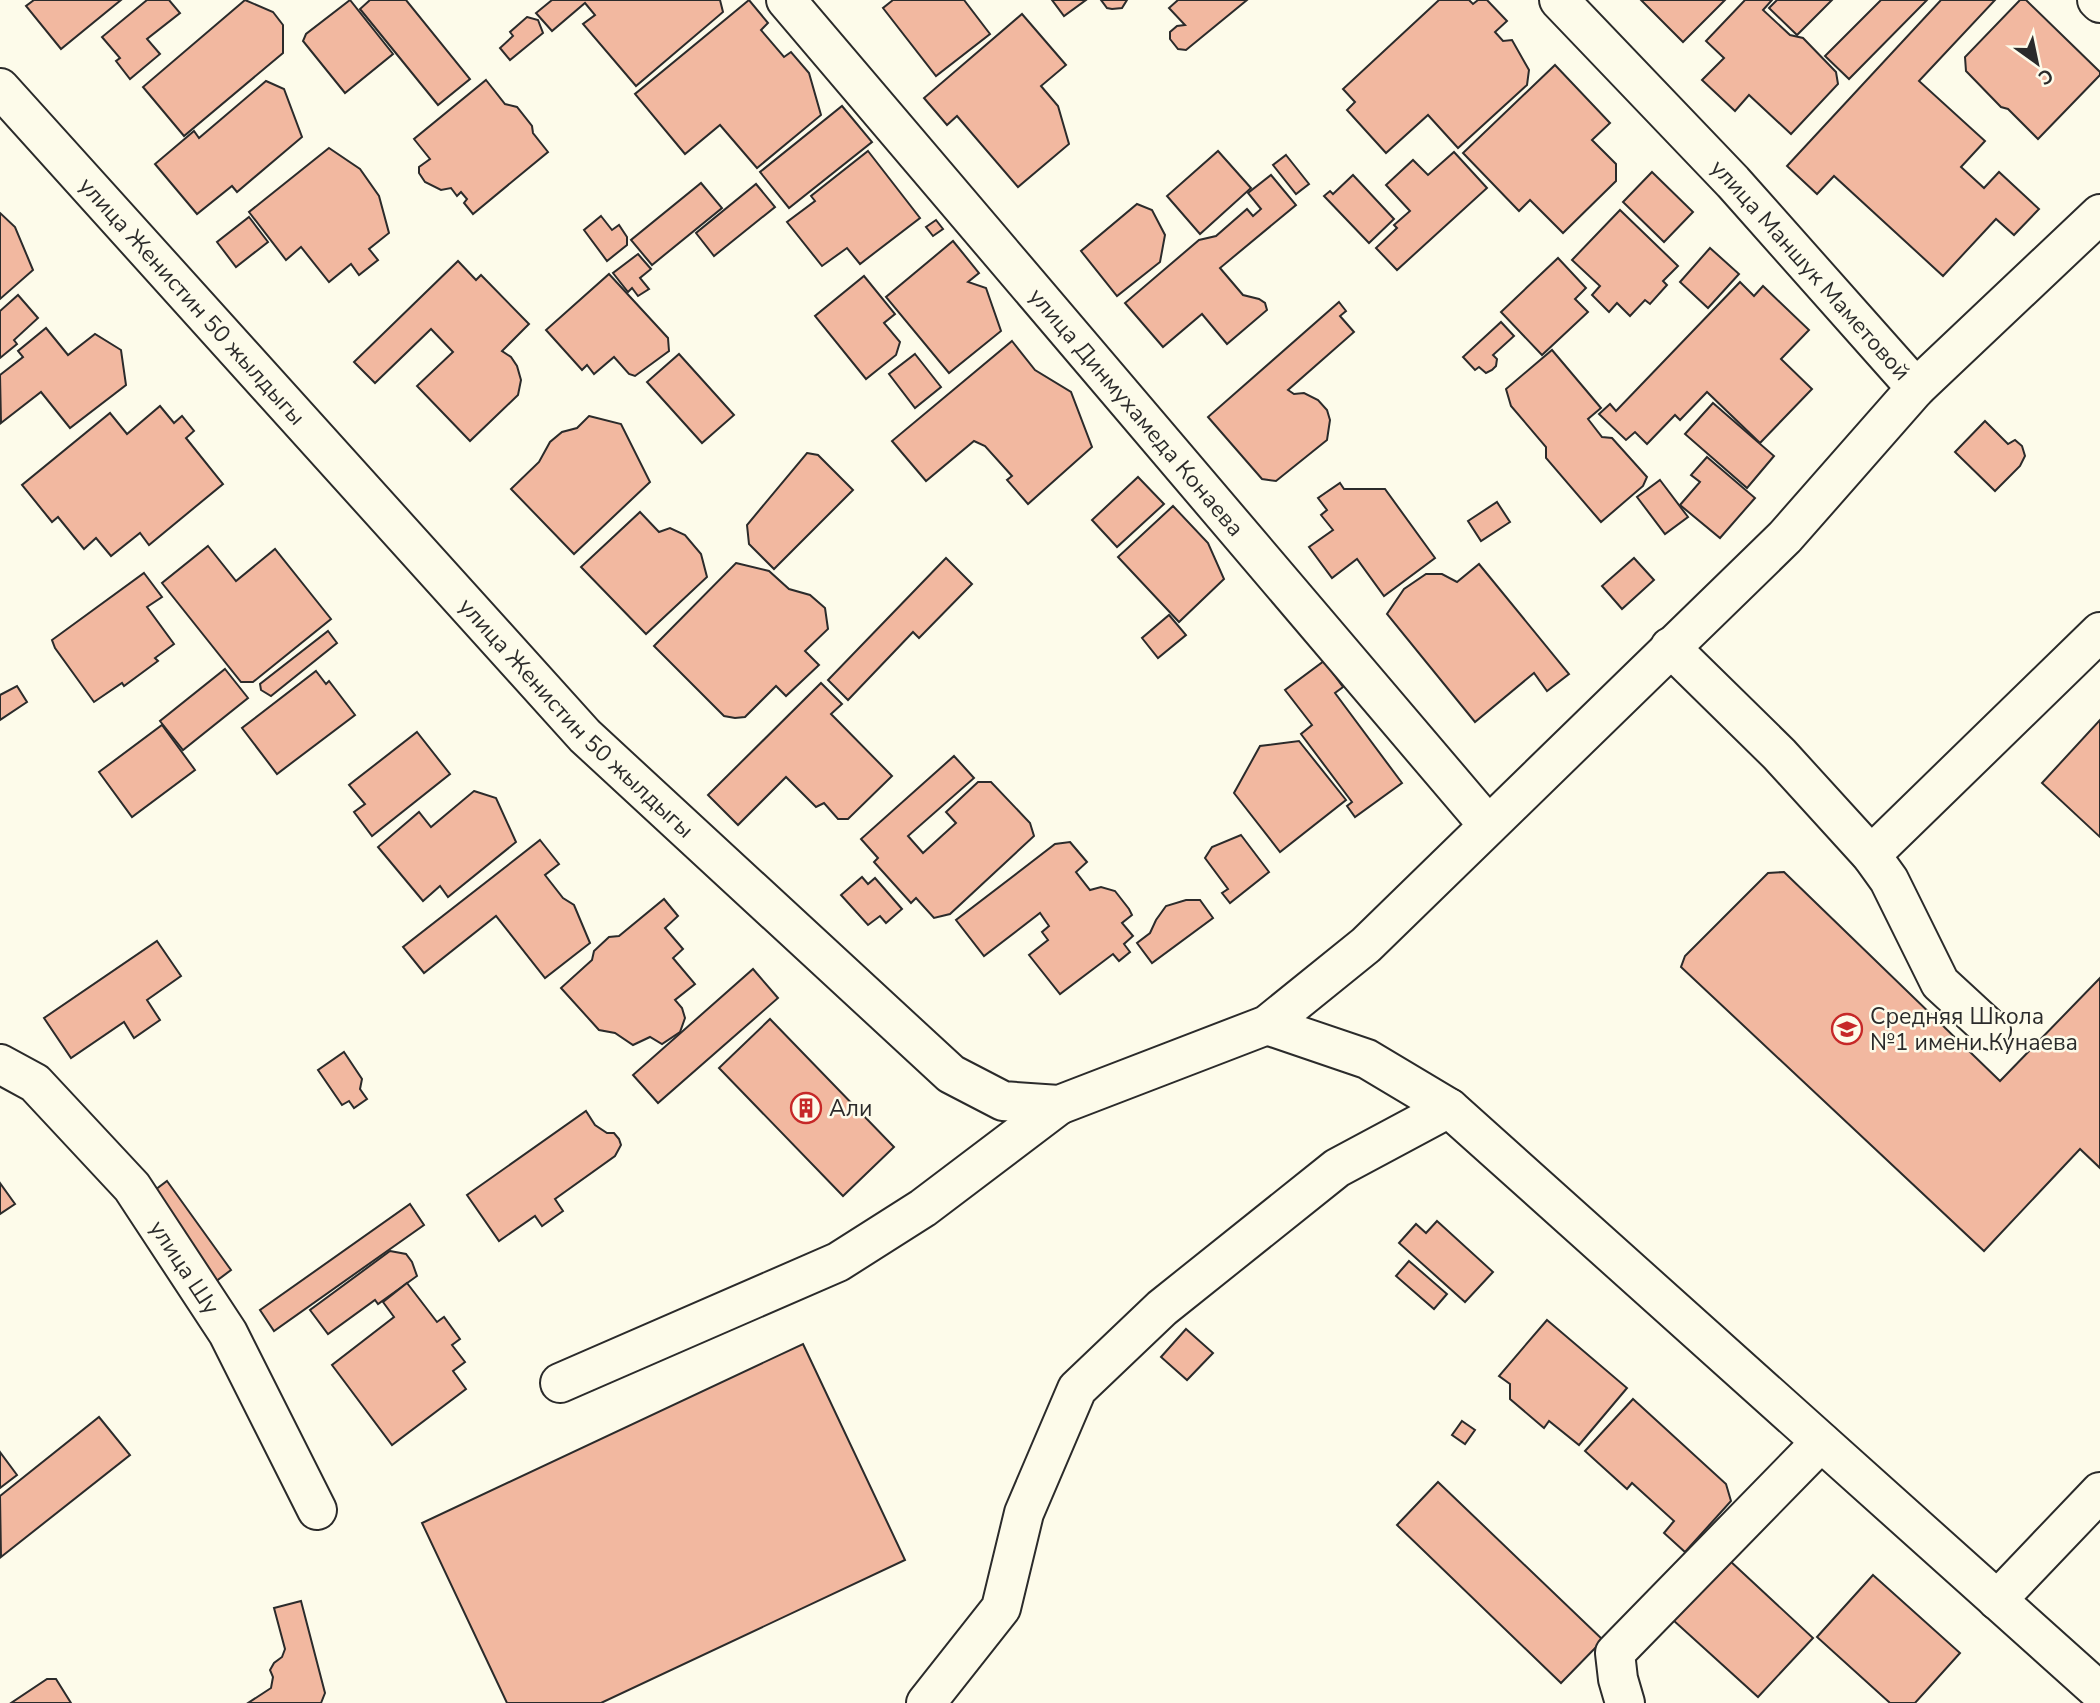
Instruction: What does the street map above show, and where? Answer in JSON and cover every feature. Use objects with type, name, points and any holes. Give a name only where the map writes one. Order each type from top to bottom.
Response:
[{"type":"street","name":"улица Динмухамеда Конаева","points":[[786,0],[1488,825]]},
{"type":"street","name":"улица Маншук Маметовой","points":[[1559,0],[1733,182],[1916,388],[2100,214]]},
{"type":"street","name":"улица Женистин 50 жылдыгы","points":[[0,88],[585,736],[951,1074],[1003,1101],[1059,1105],[1267,1025],[1366,945],[1784,537],[1916,388]]},
{"type":"street","points":[[1871,855],[2100,632]]},
{"type":"street","points":[[1670,647],[1779,754],[1871,855],[1889,880],[1940,983],[1991,1030]]},
{"type":"street","points":[[1267,1025],[1367,1059],[1449,1108],[2100,1692]]},
{"type":"street","name":"улица Шу","points":[[0,1064],[35,1083],[132,1187],[228,1333],[317,1510]]},
{"type":"street","points":[[560,1383],[838,1262],[923,1208],[1059,1105]]},
{"type":"street","points":[[926,1703],[1000,1608],[1024,1513],[1077,1389],[1162,1308],[1337,1168],[1449,1108]]},
{"type":"street","points":[[1625,1703],[1618,1679],[1615,1653],[1821,1442]]},
{"type":"street","points":[[1997,1600],[2100,1492]]},
{"type":"building","points":[[34,0],[121,0],[61,49],[26,6]]},
{"type":"building","points":[[147,0],[169,0],[180,13],[147,39],[160,54],[130,79],[116,61],[120,58],[102,37]]},
{"type":"building","points":[[245,0],[273,12],[283,25],[283,53],[184,136],[143,87]]},
{"type":"building","points":[[350,0],[393,54],[345,93],[303,41],[306,34]]},
{"type":"building","points":[[370,0],[406,0],[470,79],[438,105],[360,9]]},
{"type":"building","points":[[552,0],[720,0],[723,12],[636,86],[583,24],[595,15],[585,3],[552,31],[536,13]]},
{"type":"building","points":[[749,0],[768,23],[761,30],[784,57],[791,52],[809,73],[821,115],[757,168],[720,125],[685,154],[635,94]]},
{"type":"building","points":[[893,0],[964,0],[990,34],[936,76],[883,8]]},
{"type":"building","points":[[1052,0],[1086,0],[1064,16]]},
{"type":"building","points":[[1101,0],[1127,0],[1122,8],[1112,9],[1107,8]]},
{"type":"building","points":[[1178,0],[1247,0],[1186,50],[1178,49],[1170,39],[1170,32],[1177,26],[1185,25],[1169,8]]},
{"type":"building","points":[[1439,0],[1469,0],[1473,4],[1478,0],[1487,0],[1507,21],[1495,32],[1503,41],[1512,40],[1529,70],[1527,85],[1458,148],[1428,115],[1386,153],[1347,110],[1355,102],[1343,89]]},
{"type":"building","points":[[1641,0],[1725,0],[1683,42]]},
{"type":"building","points":[[1745,0],[1772,0],[1763,10],[1790,35],[1803,38],[1836,72],[1838,84],[1791,134],[1749,95],[1735,111],[1702,80],[1724,58],[1706,41]]},
{"type":"building","points":[[1777,0],[1832,0],[1797,35],[1769,8]]},
{"type":"building","points":[[1881,0],[1927,0],[1849,79],[1825,56]]},
{"type":"building","points":[[1941,0],[1995,0],[1919,81],[1985,141],[1961,167],[1984,188],[1999,172],[2039,209],[2014,235],[1996,219],[1943,276],[1834,176],[1817,194],[1787,166]]},
{"type":"building","points":[[2020,0],[2026,0],[2100,72],[2038,139],[2008,109],[2001,107],[1966,71],[1965,57]]},
{"type":"building","points":[[1022,14],[1066,65],[1041,86],[1058,106],[1069,144],[1018,187],[957,116],[947,125],[924,98]]},
{"type":"building","points":[[527,17],[538,20],[543,33],[510,60],[500,48],[513,36],[510,32]]},
{"type":"building","points":[[1555,65],[1610,123],[1592,140],[1616,164],[1616,181],[1563,233],[1530,200],[1519,211],[1463,153]]},
{"type":"building","points":[[486,80],[505,104],[517,107],[548,152],[473,214],[464,203],[467,199],[461,192],[457,196],[451,188],[441,190],[425,182],[419,173],[419,167],[430,159],[414,139]]},
{"type":"building","points":[[266,81],[284,89],[302,137],[237,192],[232,186],[197,214],[155,164],[194,131],[199,138]]},
{"type":"building","points":[[842,106],[872,142],[789,208],[760,172]]},
{"type":"building","points":[[329,148],[360,169],[379,196],[389,233],[369,249],[378,260],[359,275],[351,264],[329,282],[301,247],[286,260],[249,212]]},
{"type":"building","points":[[868,151],[920,218],[860,264],[847,248],[822,266],[787,222],[815,201],[811,196]]},
{"type":"building","points":[[1218,151],[1251,188],[1200,234],[1167,196]]},
{"type":"building","points":[[1454,152],[1487,188],[1397,270],[1376,248],[1397,228],[1394,225],[1410,211],[1386,185],[1413,160],[1428,175]]},
{"type":"building","points":[[1286,155],[1309,184],[1296,194],[1273,165]]},
{"type":"building","points":[[1652,172],[1693,212],[1664,242],[1623,202]]},
{"type":"building","points":[[1271,175],[1296,205],[1220,268],[1243,295],[1259,299],[1265,303],[1267,310],[1227,344],[1202,314],[1163,347],[1125,303],[1199,240],[1216,236],[1247,209],[1253,216],[1261,209],[1248,193]]},
{"type":"building","points":[[1353,175],[1394,219],[1369,243],[1324,196],[1330,191],[1333,194]]},
{"type":"building","points":[[701,183],[722,208],[652,265],[631,240]]},
{"type":"building","points":[[756,184],[775,207],[714,256],[696,233]]},
{"type":"building","points":[[1137,204],[1152,210],[1165,235],[1160,262],[1117,296],[1081,251]]},
{"type":"building","points":[[1620,210],[1678,266],[1663,281],[1667,285],[1650,304],[1645,300],[1630,316],[1617,303],[1609,312],[1592,295],[1600,286],[1572,260]]},
{"type":"building","points":[[0,213],[15,227],[33,270],[0,299]]},
{"type":"building","points":[[601,216],[612,230],[619,225],[627,237],[627,245],[607,261],[584,230]]},
{"type":"building","points":[[249,217],[268,242],[236,267],[217,242]]},
{"type":"building","points":[[936,220],[943,229],[933,236],[926,227]]},
{"type":"building","points":[[953,241],[979,273],[968,282],[986,288],[1001,331],[949,373],[886,297]]},
{"type":"building","points":[[1710,248],[1739,274],[1708,308],[1680,282]]},
{"type":"building","points":[[638,254],[651,269],[640,278],[649,289],[638,296],[632,288],[628,292],[613,273]]},
{"type":"building","points":[[1558,258],[1586,288],[1575,299],[1588,312],[1542,355],[1501,312]]},
{"type":"building","points":[[458,261],[476,280],[481,275],[529,324],[502,351],[511,357],[517,366],[521,380],[518,395],[470,441],[417,386],[453,352],[431,329],[375,383],[354,362]]},
{"type":"building","points":[[609,274],[668,338],[669,351],[635,376],[629,374],[614,357],[594,374],[587,365],[582,370],[546,330]]},
{"type":"building","points":[[864,276],[895,314],[884,323],[900,342],[896,355],[866,379],[815,316]]},
{"type":"building","points":[[1740,282],[1754,296],[1763,286],[1809,330],[1781,359],[1812,389],[1760,443],[1707,392],[1680,420],[1675,415],[1647,444],[1635,432],[1626,440],[1599,414],[1610,404],[1616,411]]},
{"type":"building","points":[[18,295],[38,318],[14,340],[17,344],[0,358],[0,311]]},
{"type":"building","points":[[1339,302],[1346,311],[1340,316],[1354,332],[1288,390],[1294,394],[1304,393],[1318,400],[1327,410],[1330,420],[1327,440],[1276,481],[1262,479],[1208,417]]},
{"type":"building","points":[[1501,322],[1514,336],[1493,355],[1497,359],[1492,370],[1486,373],[1479,367],[1475,370],[1463,357]]},
{"type":"building","points":[[46,328],[68,355],[95,334],[121,350],[126,385],[70,428],[41,392],[1,423],[0,375],[23,357],[18,351]]},
{"type":"building","points":[[1012,341],[1035,370],[1071,392],[1092,447],[1028,504],[1007,480],[1012,476],[985,446],[974,441],[926,481],[892,441]]},
{"type":"building","points":[[1552,350],[1601,408],[1588,419],[1602,437],[1612,438],[1647,477],[1643,486],[1601,522],[1546,458],[1546,447],[1511,406],[1506,389]]},
{"type":"building","points":[[679,354],[734,415],[702,443],[647,382]]},
{"type":"building","points":[[915,354],[941,387],[915,408],[889,374]]},
{"type":"building","points":[[1713,403],[1774,456],[1747,488],[1685,434]]},
{"type":"building","points":[[160,406],[174,423],[182,416],[194,431],[186,438],[223,484],[149,545],[140,533],[111,556],[96,538],[84,549],[58,517],[52,522],[22,485],[110,413],[127,434]]},
{"type":"building","points":[[589,416],[621,424],[650,482],[574,554],[511,489],[539,462],[550,442],[562,432],[577,428]]},
{"type":"building","points":[[1985,421],[2008,444],[2015,440],[2022,446],[2025,456],[2020,466],[1995,491],[1955,452]]},
{"type":"building","points":[[807,453],[818,455],[853,490],[774,569],[749,544],[747,525]]},
{"type":"building","points":[[1707,457],[1755,498],[1720,538],[1680,505],[1700,482],[1691,475]]},
{"type":"building","points":[[1138,477],[1164,504],[1117,547],[1092,520]]},
{"type":"building","points":[[1660,480],[1688,517],[1665,534],[1637,497]]},
{"type":"building","points":[[1340,483],[1344,489],[1385,489],[1435,558],[1384,596],[1357,559],[1332,578],[1309,547],[1333,530],[1321,515],[1327,510],[1318,498]]},
{"type":"building","points":[[1497,502],[1510,522],[1481,541],[1468,521]]},
{"type":"building","points":[[1173,506],[1208,543],[1224,579],[1179,622],[1118,557]]},
{"type":"building","points":[[640,512],[659,532],[670,528],[685,535],[701,554],[707,577],[646,634],[581,567]]},
{"type":"building","points":[[208,546],[236,581],[275,549],[331,619],[253,682],[241,682],[162,583]]},
{"type":"building","points":[[946,558],[972,584],[919,638],[913,632],[848,700],[828,680]]},
{"type":"building","points":[[1634,558],[1654,580],[1622,609],[1602,586]]},
{"type":"building","points":[[736,563],[769,571],[789,589],[810,595],[825,608],[828,629],[805,651],[819,665],[786,696],[776,686],[745,717],[735,718],[724,716],[654,646]]},
{"type":"building","points":[[1479,564],[1569,674],[1547,691],[1534,673],[1475,722],[1387,614],[1404,589],[1426,574],[1442,574],[1457,582]]},
{"type":"building","points":[[144,573],[162,597],[147,607],[174,644],[155,658],[158,661],[124,686],[122,683],[94,702],[52,640]]},
{"type":"building","points":[[1169,615],[1186,635],[1158,658],[1142,638]]},
{"type":"building","points":[[328,631],[337,643],[271,696],[261,690],[260,684]]},
{"type":"building","points":[[1324,661],[1343,687],[1335,693],[1402,783],[1355,817],[1347,806],[1352,802],[1301,734],[1312,725],[1285,690]]},
{"type":"building","points":[[225,669],[248,698],[183,750],[160,721]]},
{"type":"building","points":[[316,671],[326,684],[329,681],[355,715],[277,774],[242,728]]},
{"type":"building","points":[[821,683],[842,704],[831,714],[892,776],[848,819],[838,819],[824,803],[816,807],[786,777],[738,825],[708,795]]},
{"type":"building","points":[[17,686],[27,702],[0,720],[0,695]]},
{"type":"building","points":[[2100,720],[2100,837],[2042,783]]},
{"type":"building","points":[[162,725],[195,770],[132,817],[99,772]]},
{"type":"building","points":[[417,732],[450,774],[372,836],[354,812],[365,804],[349,785]]},
{"type":"building","points":[[1299,741],[1346,800],[1280,852],[1234,793],[1260,746]]},
{"type":"building","points":[[954,756],[974,778],[908,836],[923,853],[956,823],[946,812],[978,782],[991,782],[1030,823],[1034,836],[950,914],[934,918],[916,898],[911,903],[874,862],[878,858],[861,839]]},
{"type":"building","points":[[474,791],[496,798],[516,842],[448,897],[440,886],[423,901],[378,847],[419,812],[431,827]]},
{"type":"building","points":[[1241,835],[1269,872],[1230,903],[1222,893],[1228,889],[1205,858],[1212,847]]},
{"type":"building","points":[[540,840],[559,864],[545,875],[563,898],[574,905],[590,943],[545,978],[496,916],[424,973],[403,947]]},
{"type":"building","points":[[1070,842],[1087,862],[1076,872],[1090,890],[1101,887],[1115,891],[1132,915],[1122,923],[1133,936],[1124,944],[1130,952],[1119,961],[1113,954],[1060,994],[1029,955],[1048,940],[1042,932],[1049,926],[1040,913],[984,956],[956,920],[1055,844]]},
{"type":"building","name":"Средняя Школа №1 имени Кунаева","points":[[1784,872],[2000,1081],[2100,978],[2100,1168],[2080,1149],[1984,1251],[1681,967],[1685,956],[1768,873]]},
{"type":"building","points":[[862,877],[868,884],[875,878],[902,909],[886,923],[880,916],[868,925],[841,895]]},
{"type":"building","points":[[664,899],[678,916],[665,928],[683,949],[673,958],[695,984],[675,1000],[682,1008],[685,1018],[680,1032],[662,1044],[650,1037],[633,1045],[615,1033],[599,1030],[561,988],[592,960],[594,951],[609,937],[619,936]]},
{"type":"building","points":[[1186,900],[1200,900],[1213,918],[1152,963],[1137,943],[1150,933],[1166,906]]},
{"type":"building","points":[[157,941],[181,976],[147,1000],[160,1020],[134,1038],[124,1022],[71,1058],[44,1018]]},
{"type":"building","points":[[753,969],[778,998],[658,1103],[633,1075]]},
{"type":"building","name":"Али","points":[[770,1019],[894,1147],[843,1196],[719,1068]]},
{"type":"building","points":[[344,1052],[362,1079],[360,1089],[367,1099],[354,1108],[349,1101],[342,1105],[318,1070]]},
{"type":"building","points":[[586,1111],[595,1125],[607,1133],[614,1133],[619,1139],[621,1145],[615,1156],[555,1199],[563,1211],[542,1226],[535,1216],[499,1241],[467,1195]]},
{"type":"building","points":[[167,1181],[231,1270],[211,1285],[147,1196]]},
{"type":"building","points":[[0,1183],[15,1204],[0,1214]]},
{"type":"building","points":[[410,1204],[424,1225],[274,1331],[260,1310]]},
{"type":"building","points":[[1437,1221],[1493,1272],[1465,1302],[1399,1243],[1416,1224],[1426,1233]]},
{"type":"building","points":[[390,1251],[406,1254],[417,1276],[378,1304],[375,1300],[328,1334],[310,1310]]},
{"type":"building","points":[[1409,1261],[1447,1294],[1434,1309],[1396,1276]]},
{"type":"building","points":[[407,1283],[437,1322],[444,1317],[460,1339],[452,1345],[465,1362],[453,1371],[466,1389],[392,1445],[332,1365],[394,1317],[383,1302]]},
{"type":"building","points":[[1547,1320],[1627,1388],[1579,1445],[1549,1421],[1544,1428],[1510,1399],[1510,1384],[1499,1376]]},
{"type":"building","points":[[1186,1329],[1213,1353],[1187,1380],[1161,1357]]},
{"type":"building","points":[[803,1344],[905,1560],[601,1703],[507,1703],[422,1523]]},
{"type":"building","points":[[1633,1399],[1726,1484],[1731,1501],[1685,1552],[1664,1533],[1674,1521],[1632,1483],[1627,1489],[1585,1451]]},
{"type":"building","points":[[99,1417],[130,1455],[1,1557],[0,1496]]},
{"type":"building","points":[[1462,1421],[1475,1430],[1465,1444],[1452,1435]]},
{"type":"building","points":[[0,1452],[17,1475],[0,1488]]},
{"type":"building","points":[[1438,1482],[1603,1640],[1561,1683],[1397,1525]]},
{"type":"building","points":[[1729,1560],[1813,1638],[1758,1697],[1673,1620]]},
{"type":"building","points":[[1873,1575],[1960,1653],[1915,1703],[1890,1703],[1817,1637]]},
{"type":"building","points":[[301,1601],[325,1693],[321,1703],[248,1703],[271,1688],[273,1677],[270,1670],[282,1657],[285,1649],[274,1608]]},
{"type":"building","points":[[47,1679],[56,1679],[71,1703],[11,1703]]},
{"type":"place","name":"Средняя Школа №1 имени Кунаева","points":[[1847,1029]]},
{"type":"place","name":"Али","points":[[806,1108]]}]
